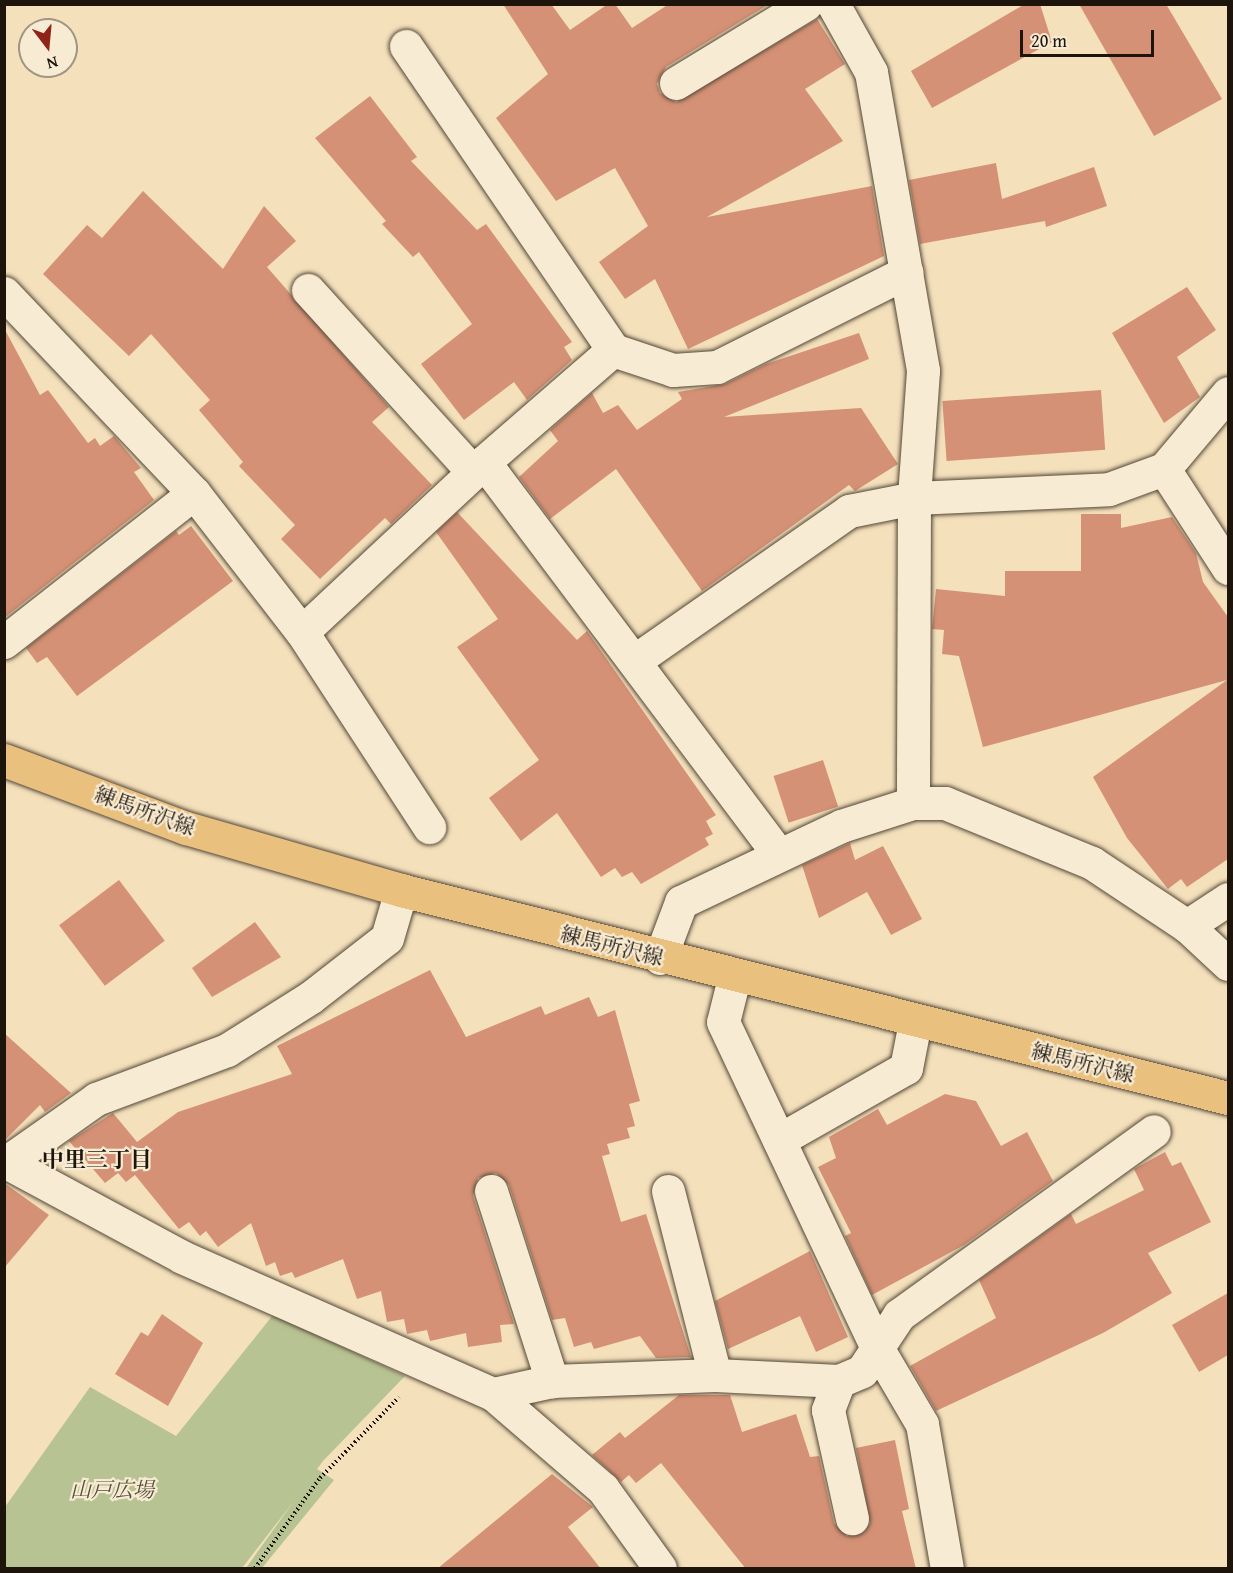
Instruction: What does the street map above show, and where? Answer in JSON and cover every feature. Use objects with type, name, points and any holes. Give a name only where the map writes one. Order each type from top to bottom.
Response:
[{"type":"main road","name":"練馬所沢線","points":[[4,760],[186,828],[401,890],[734,978],[1228,1098]]},
{"type":"street","points":[[676,83],[806,4]]},
{"type":"street","points":[[833,4],[871,72],[923,371],[914,498],[913,803]]},
{"type":"street","points":[[406,46],[613,350],[673,370],[717,367],[907,272]]},
{"type":"street","points":[[308,290],[479,467],[637,659],[778,854]]},
{"type":"street","points":[[4,293],[194,493],[302,632],[429,827]]},
{"type":"street","points":[[302,632],[479,467],[613,350]]},
{"type":"street","points":[[637,659],[849,511],[914,498],[1109,489],[1164,469],[1228,393]]},
{"type":"street","points":[[1164,469],[1228,568]]},
{"type":"street","points":[[4,642],[194,493]]},
{"type":"street","points":[[660,958],[681,902],[778,854],[913,803],[945,803],[1092,863],[1187,926],[1228,964]]},
{"type":"street","points":[[401,890],[387,938],[311,998],[227,1050],[96,1099],[5,1162],[182,1257],[427,1369],[493,1394],[603,1489],[660,1569]]},
{"type":"street","points":[[1187,926],[1228,899]]},
{"type":"street","points":[[734,978],[723,1022],[875,1344],[922,1424],[947,1569]]},
{"type":"street","points":[[779,1140],[906,1068],[915,1022]]},
{"type":"street","points":[[493,1394],[552,1382],[715,1375],[839,1381],[862,1371],[875,1344],[899,1315],[1154,1131]]},
{"type":"street","points":[[491,1191],[552,1382]]},
{"type":"street","points":[[668,1191],[715,1375]]},
{"type":"street","points":[[839,1381],[828,1410],[852,1518]]},
{"type":"path","points":[[255,1569],[321,1478],[427,1369]]},
{"type":"green space","name":"山戸広場","points":[[273,1315],[405,1376],[317,1469],[334,1480],[262,1568],[246,1568],[294,1501],[242,1568],[5,1568],[5,1507],[90,1387],[176,1436]]},
{"type":"building","points":[[503,4],[551,4],[570,30],[608,4],[615,4],[632,28],[669,4],[769,4],[666,67],[657,84],[660,93],[676,102],[817,19],[845,64],[805,89],[843,141],[707,217],[872,186],[884,256],[688,349],[655,279],[625,299],[599,262],[648,226],[615,168],[556,201],[496,118],[548,74]]},
{"type":"building","points":[[1025,4],[1040,4],[1052,42],[932,108],[911,71]]},
{"type":"building","points":[[1079,4],[1166,4],[1222,99],[1154,136]]},
{"type":"building","points":[[370,96],[417,157],[411,161],[477,230],[486,224],[572,342],[564,347],[572,360],[527,400],[514,382],[464,420],[421,364],[472,324],[419,252],[413,257],[382,224],[386,221],[315,138]]},
{"type":"building","points":[[996,163],[1002,199],[1094,167],[1107,206],[1046,227],[1045,221],[920,244],[909,180]]},
{"type":"building","points":[[143,191],[223,269],[264,206],[296,241],[267,267],[389,407],[372,422],[432,485],[391,524],[385,518],[320,579],[281,539],[295,525],[239,466],[243,462],[199,410],[210,400],[151,334],[129,356],[43,274],[87,225],[102,238]]},
{"type":"building","points":[[1187,287],[1216,330],[1177,357],[1200,397],[1164,423],[1112,333]]},
{"type":"building","points":[[4,328],[40,395],[48,390],[88,443],[95,438],[100,446],[114,436],[141,468],[134,472],[154,500],[4,618]]},
{"type":"building","points":[[859,333],[869,359],[724,417],[861,408],[898,464],[855,491],[849,485],[702,591],[616,469],[550,519],[519,477],[558,441],[550,430],[592,393],[603,413],[618,405],[637,430],[682,399],[678,392],[725,384],[766,364]]},
{"type":"building","points":[[1101,390],[1105,450],[947,461],[942,401]]},
{"type":"building","points":[[457,512],[577,640],[587,631],[716,815],[706,821],[713,834],[705,838],[709,845],[641,884],[632,872],[622,877],[615,868],[601,877],[557,813],[521,841],[489,798],[539,760],[457,647],[498,619],[436,532]]},
{"type":"building","points":[[1081,514],[1121,514],[1121,528],[1172,517],[1196,553],[1203,582],[1228,617],[1228,859],[1187,887],[1181,879],[1168,889],[1127,838],[1093,777],[1227,680],[983,747],[959,656],[942,654],[944,630],[932,629],[936,589],[1005,596],[1005,571],[1081,571]]},
{"type":"building","points":[[191,526],[233,581],[77,696],[47,657],[37,663],[26,648],[176,531],[179,535]]},
{"type":"building","points":[[823,760],[838,807],[789,823],[774,776]]},
{"type":"building","points":[[850,843],[855,860],[883,846],[922,919],[891,935],[867,892],[819,918],[802,865]]},
{"type":"building","points":[[119,880],[165,941],[105,986],[59,925]]},
{"type":"building","points":[[255,922],[281,957],[212,997],[192,968]]},
{"type":"building","points":[[430,970],[466,1037],[541,1006],[545,1015],[589,997],[598,1017],[615,1010],[640,1101],[629,1104],[635,1126],[627,1128],[630,1138],[607,1144],[610,1154],[602,1156],[621,1222],[646,1214],[691,1357],[656,1358],[640,1336],[594,1349],[591,1342],[574,1347],[565,1318],[552,1320],[509,1185],[496,1173],[478,1178],[473,1196],[514,1324],[500,1325],[502,1342],[468,1347],[466,1333],[430,1341],[427,1330],[407,1334],[404,1319],[387,1322],[381,1291],[357,1299],[343,1259],[295,1278],[292,1272],[280,1276],[275,1262],[266,1266],[251,1223],[218,1247],[206,1231],[200,1236],[189,1222],[179,1229],[135,1175],[126,1182],[118,1173],[105,1183],[69,1141],[113,1113],[137,1142],[178,1112],[292,1074],[277,1046]]},
{"type":"building","points":[[4,1033],[71,1093],[45,1112],[40,1105],[4,1141]]},
{"type":"building","points":[[945,1094],[976,1101],[1001,1146],[1027,1132],[1053,1181],[964,1245],[872,1295],[845,1236],[851,1233],[818,1167],[836,1158],[829,1137],[878,1109],[887,1125]]},
{"type":"building","points":[[1165,1152],[1172,1166],[1181,1162],[1211,1222],[1148,1253],[1172,1293],[1103,1333],[936,1411],[910,1366],[996,1318],[979,1280],[1071,1214],[1076,1224],[1144,1190],[1134,1169]]},
{"type":"building","points":[[4,1183],[49,1215],[4,1268]]},
{"type":"building","points":[[810,1251],[848,1337],[816,1352],[800,1316],[728,1349],[715,1301]]},
{"type":"building","points":[[1228,1293],[1228,1355],[1199,1372],[1172,1325]]},
{"type":"building","points":[[162,1314],[203,1343],[168,1406],[115,1374],[141,1332],[148,1336]]},
{"type":"building","points":[[679,1395],[730,1395],[742,1432],[796,1414],[810,1457],[819,1456],[834,1523],[847,1536],[864,1532],[870,1523],[856,1448],[895,1440],[909,1509],[902,1511],[916,1569],[746,1569],[661,1463],[636,1483],[629,1475],[621,1482],[592,1455],[620,1432],[625,1438]]},
{"type":"building","points":[[552,1474],[593,1507],[568,1527],[601,1569],[437,1569]]},
{"type":"district","name":"中里三丁目","points":[[97,1160]]}]
